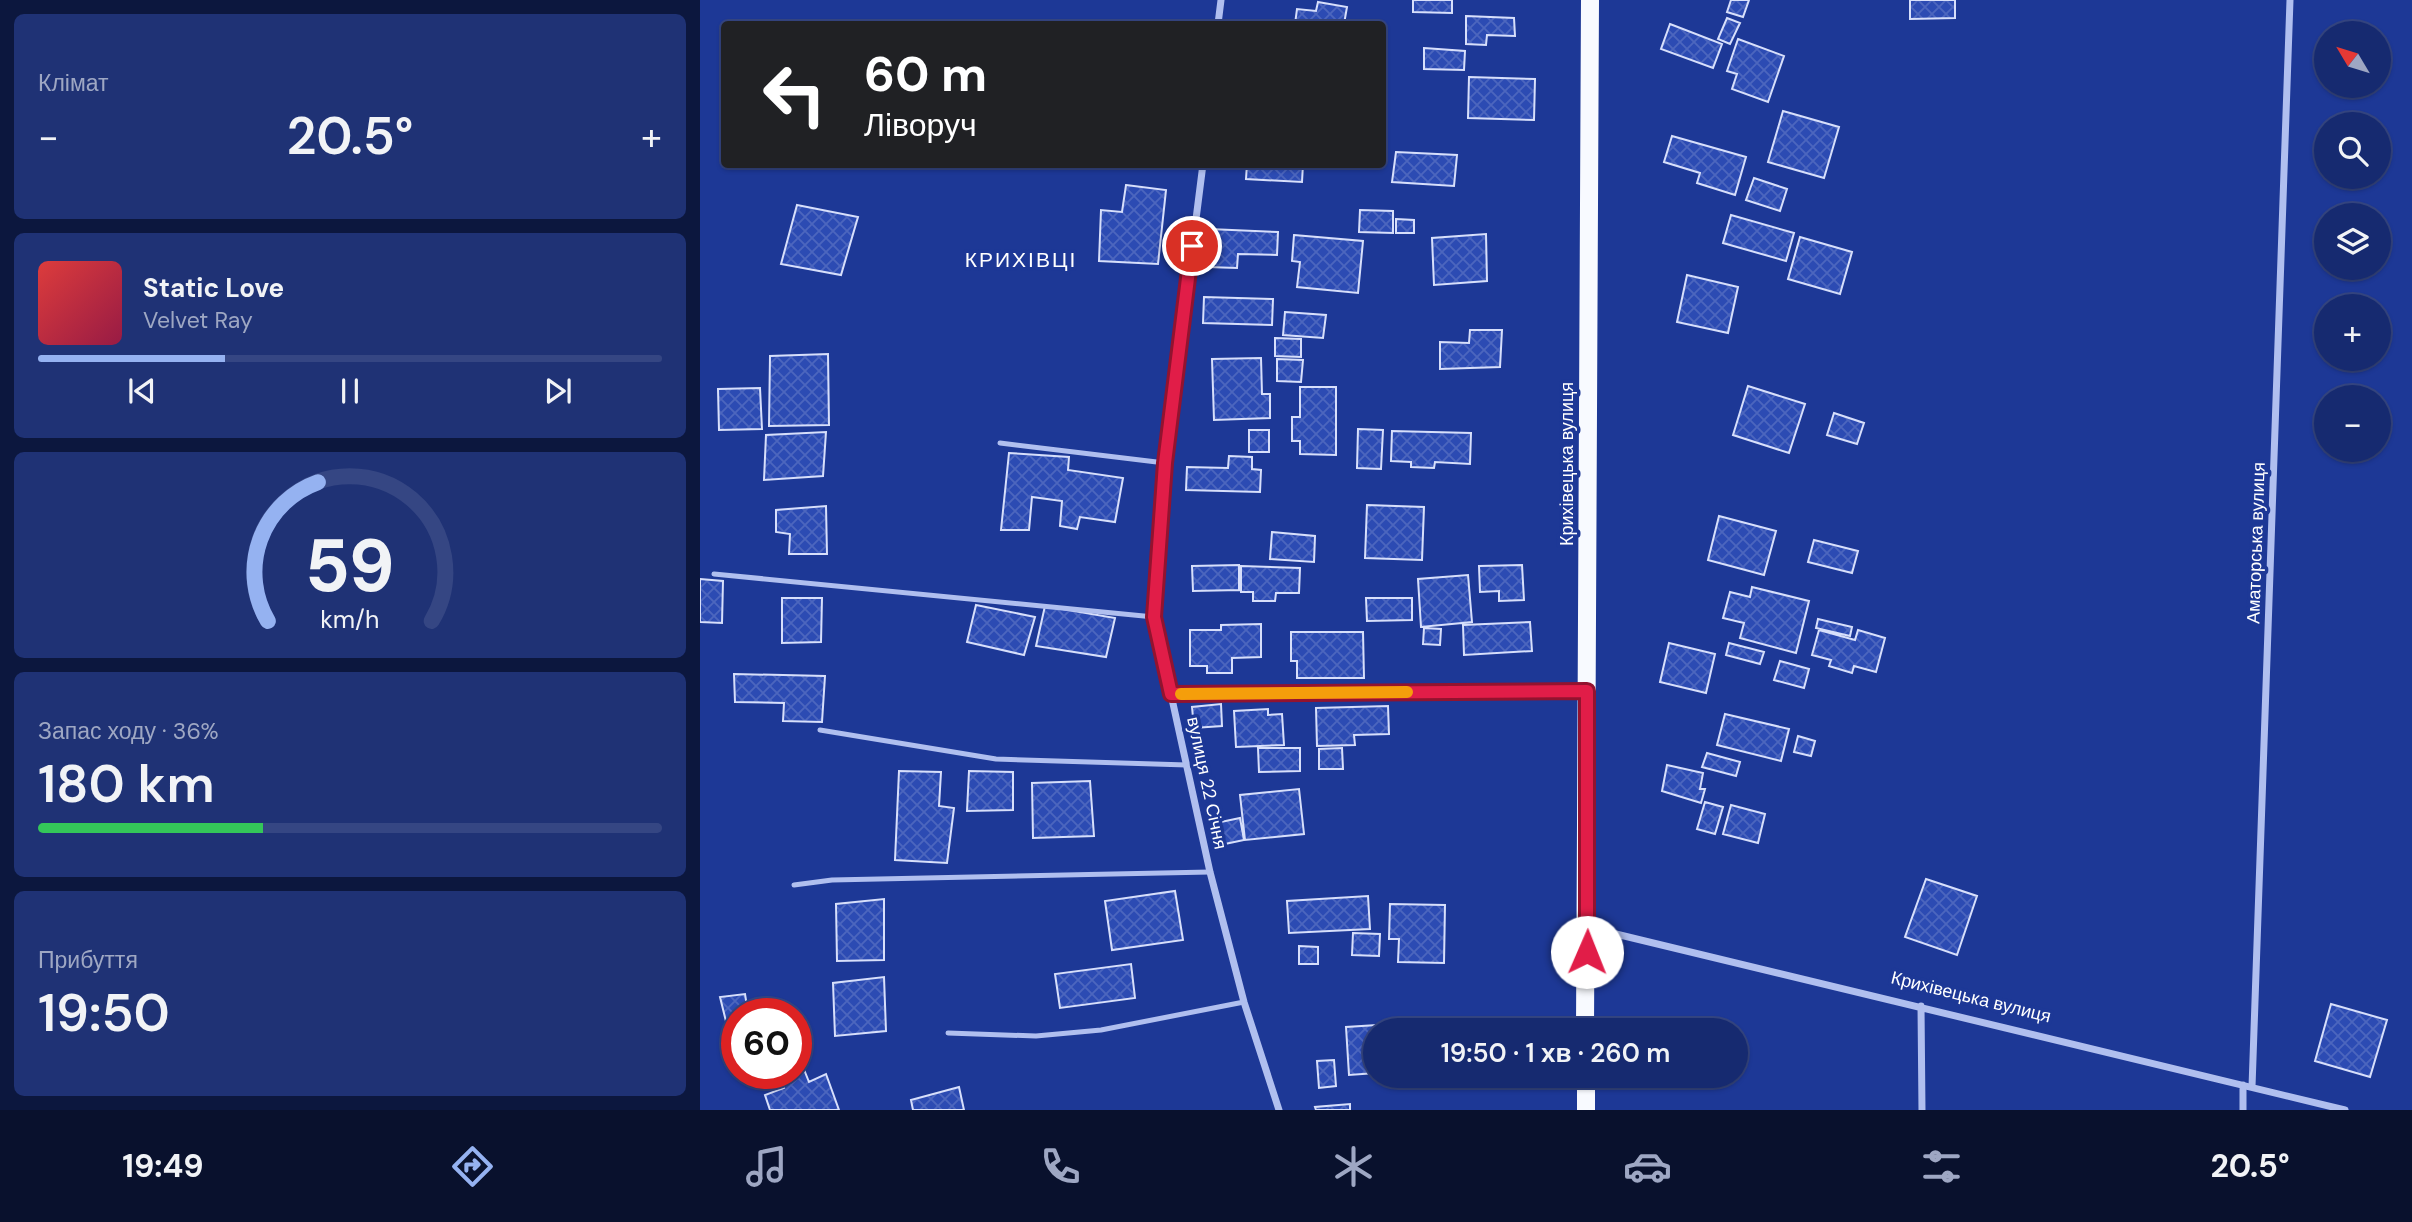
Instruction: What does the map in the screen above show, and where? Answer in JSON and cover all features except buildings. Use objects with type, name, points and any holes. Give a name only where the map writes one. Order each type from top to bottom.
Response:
[{"type":"main road","name":"Крихівецька вулиця","points":[[1586,1018],[1590,0]]},
{"type":"main road","points":[[1586,1088],[1586,1110]]},
{"type":"street","points":[[1218,21],[1221,0]]},
{"type":"street","name":"Аматорська вулиця","points":[[2252,1087],[2290,0]]},
{"type":"street","name":"вулиця 22 Січня","points":[[1202,168],[1165,463],[1154,617],[1210,872],[1244,1002],[1279,1110]]},
{"type":"street","name":"Крихівецька вулиця","points":[[1587,928],[1921,1006],[2345,1110]]},
{"type":"street","points":[[1921,1006],[1922,1110]]},
{"type":"street","points":[[2243,1085],[2244,1110]]},
{"type":"lane","points":[[1000,443],[1165,463]]},
{"type":"lane","points":[[714,574],[1154,617]]},
{"type":"lane","points":[[1171,694],[1587,691]]},
{"type":"lane","points":[[820,730],[996,759],[1187,765]]},
{"type":"lane","points":[[794,885],[832,880],[1210,872]]},
{"type":"lane","points":[[948,1033],[1036,1036],[1101,1030],[1244,1002]]},
{"type":"slow traffic","points":[[1181,694],[1407,692]]},
{"type":"district","name":"КРИХІВЦІ","points":[[1021,260]]},
{"type":"route","points":[[1192,246],[1165,463],[1154,617],[1171,694],[1587,691],[1587,952]]}]
